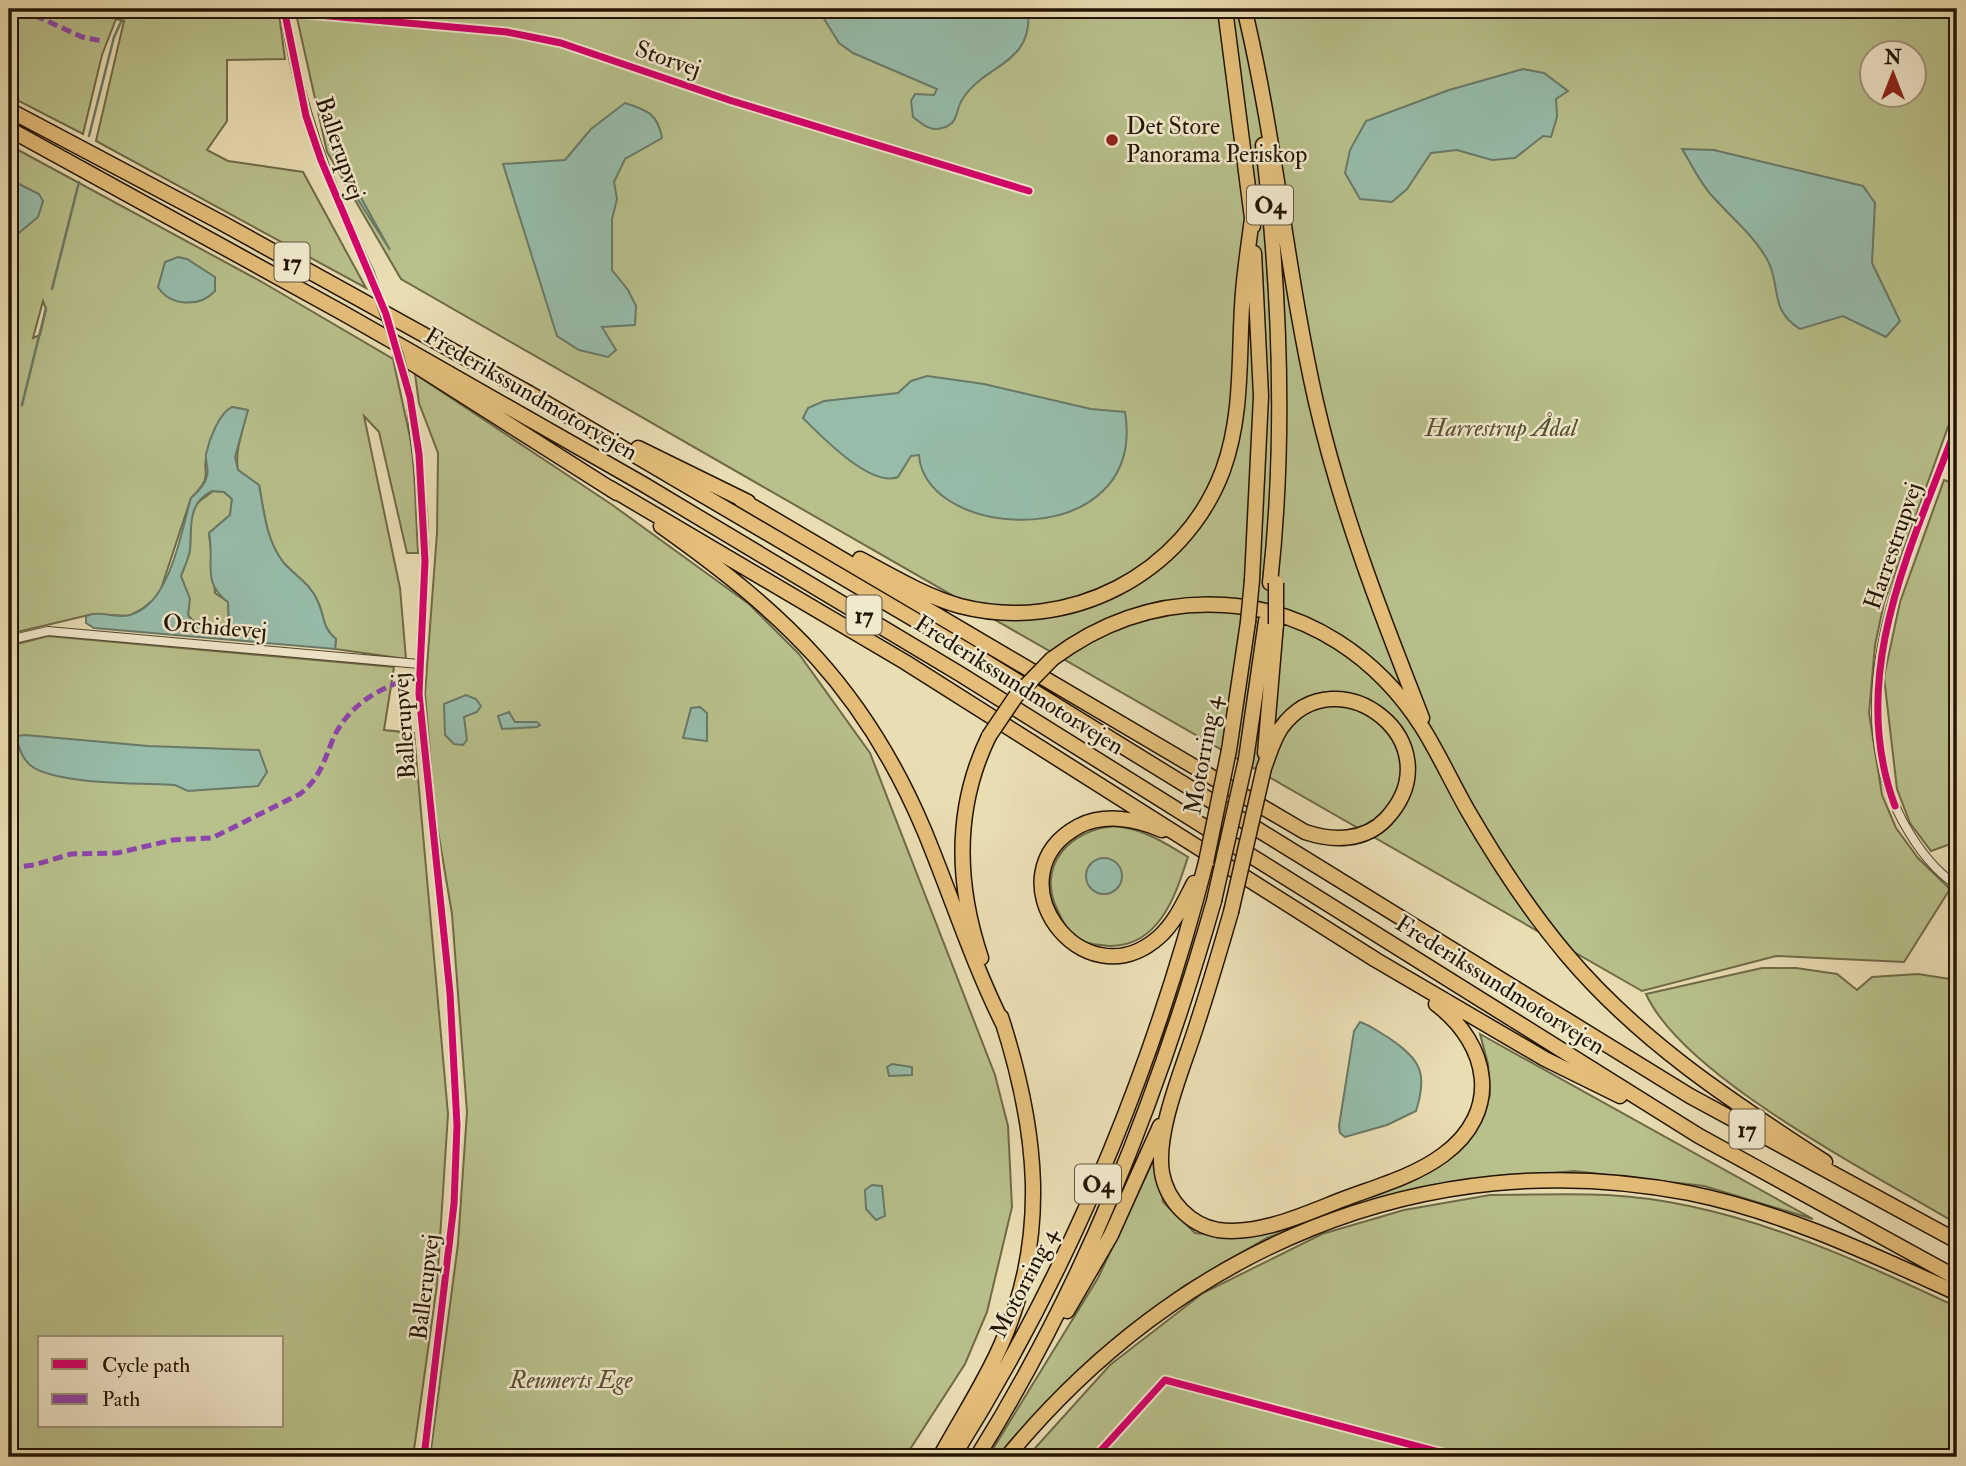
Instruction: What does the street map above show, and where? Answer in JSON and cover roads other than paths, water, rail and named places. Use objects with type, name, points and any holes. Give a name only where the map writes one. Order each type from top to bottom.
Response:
[{"type":"highway","name":"Motorring 4","points":[[953,1457],[1036,1313],[1104,1170],[1159,1022],[1195,889],[1206,862],[1228,750],[1252,580],[1261,396],[1252,218],[1225,9]]},
{"type":"highway","name":"Motorring 4","points":[[977,1457],[1045,1340],[1115,1192],[1146,1115],[1185,1002],[1214,901],[1246,759],[1271,623],[1280,395],[1271,216],[1245,13]]},
{"type":"highway","points":[[1245,13],[1265,100],[1303,342],[1329,453],[1371,587],[1435,748],[1466,808],[1517,891],[1567,955],[1611,1003],[1664,1051],[1716,1091],[1896,1209]]},
{"type":"highway","name":"Frederikssundmotorvejen","points":[[9,110],[210,216],[572,419],[973,654],[1645,1070],[1769,1142],[1957,1241]]},
{"type":"highway","name":"Frederikssundmotorvejen","points":[[9,129],[343,313],[643,484],[894,634],[1699,1136],[1957,1278]]},
{"type":"highway","points":[[740,499],[782,517],[925,593],[959,606],[1016,614],[1051,611],[1080,604],[1114,591],[1170,552],[1189,528],[1223,471],[1239,400],[1243,293],[1252,218]]},
{"type":"highway","points":[[343,313],[387,348],[610,488],[905,662],[1150,814],[1198,848],[1376,960],[1545,1059],[1699,1136]]},
{"type":"highway","points":[[572,419],[685,469],[740,499],[1305,832],[1325,838],[1346,838],[1381,824],[1394,810],[1404,791],[1408,773],[1406,753],[1390,722],[1375,710],[1341,700],[1305,708],[1281,728],[1264,768],[1231,912],[1180,1076],[1163,1142],[1162,1171],[1167,1190],[1176,1204],[1194,1221],[1209,1228],[1236,1231],[1280,1222],[1385,1184],[1431,1163],[1459,1142],[1476,1116],[1482,1091],[1480,1061],[1471,1041],[1450,1016],[1376,960]]},
{"type":"highway","points":[[610,488],[759,598],[798,634],[853,702],[896,771],[924,830],[978,974],[1004,1026]]},
{"type":"highway","points":[[940,1457],[1001,1345],[1019,1295],[1029,1251],[1034,1210],[1031,1132],[1004,1026],[971,923],[961,855],[963,816],[970,782],[989,736],[1016,696],[1052,659],[1095,630],[1148,611],[1205,604],[1258,608],[1313,627],[1360,657],[1398,693],[1435,748]]},
{"type":"highway","points":[[1264,768],[1271,623]]},
{"type":"highway","points":[[1195,889],[1171,925],[1159,937],[1136,951],[1106,955],[1089,952],[1063,936],[1045,907],[1042,891],[1048,857],[1060,841],[1084,824],[1103,819],[1127,819],[1148,824],[1198,848]]},
{"type":"highway","points":[[1045,1340],[1082,1289],[1111,1235],[1180,1076]]},
{"type":"highway","points":[[1007,1457],[1105,1354],[1195,1286],[1241,1259],[1297,1233],[1385,1202],[1436,1192],[1489,1183],[1541,1181],[1601,1182],[1689,1193],[1783,1219],[1957,1293]]},
{"type":"street","name":"Storvej","points":[[284,10],[507,32],[561,43],[729,100],[1029,191]]},
{"type":"street","name":"Ballerupvej","points":[[284,10],[310,126],[346,222],[386,314],[410,397],[423,512],[425,561],[419,663],[422,729],[450,993],[457,1125],[454,1204],[424,1457]]},
{"type":"street","name":"Harrestrupvej","points":[[1957,425],[1891,603],[1882,646],[1877,715],[1889,790],[1895,806],[1923,853],[1957,885]]},
{"type":"street","name":"Orchidevej","points":[[9,640],[48,631],[419,663]]},
{"type":"waterway","points":[[89,136],[114,37],[127,9]]},
{"type":"waterway","points":[[52,289],[79,182]]},
{"type":"waterway","points":[[22,405],[46,308]]},
{"type":"place","name":"Det Store Panorama Periskop","points":[[1112,140]]},
{"type":"park label","name":"Harrestrup Ådal","points":[[1501,428]]},
{"type":"park label","name":"Reumerts Ege","points":[[571,1380]]}]
